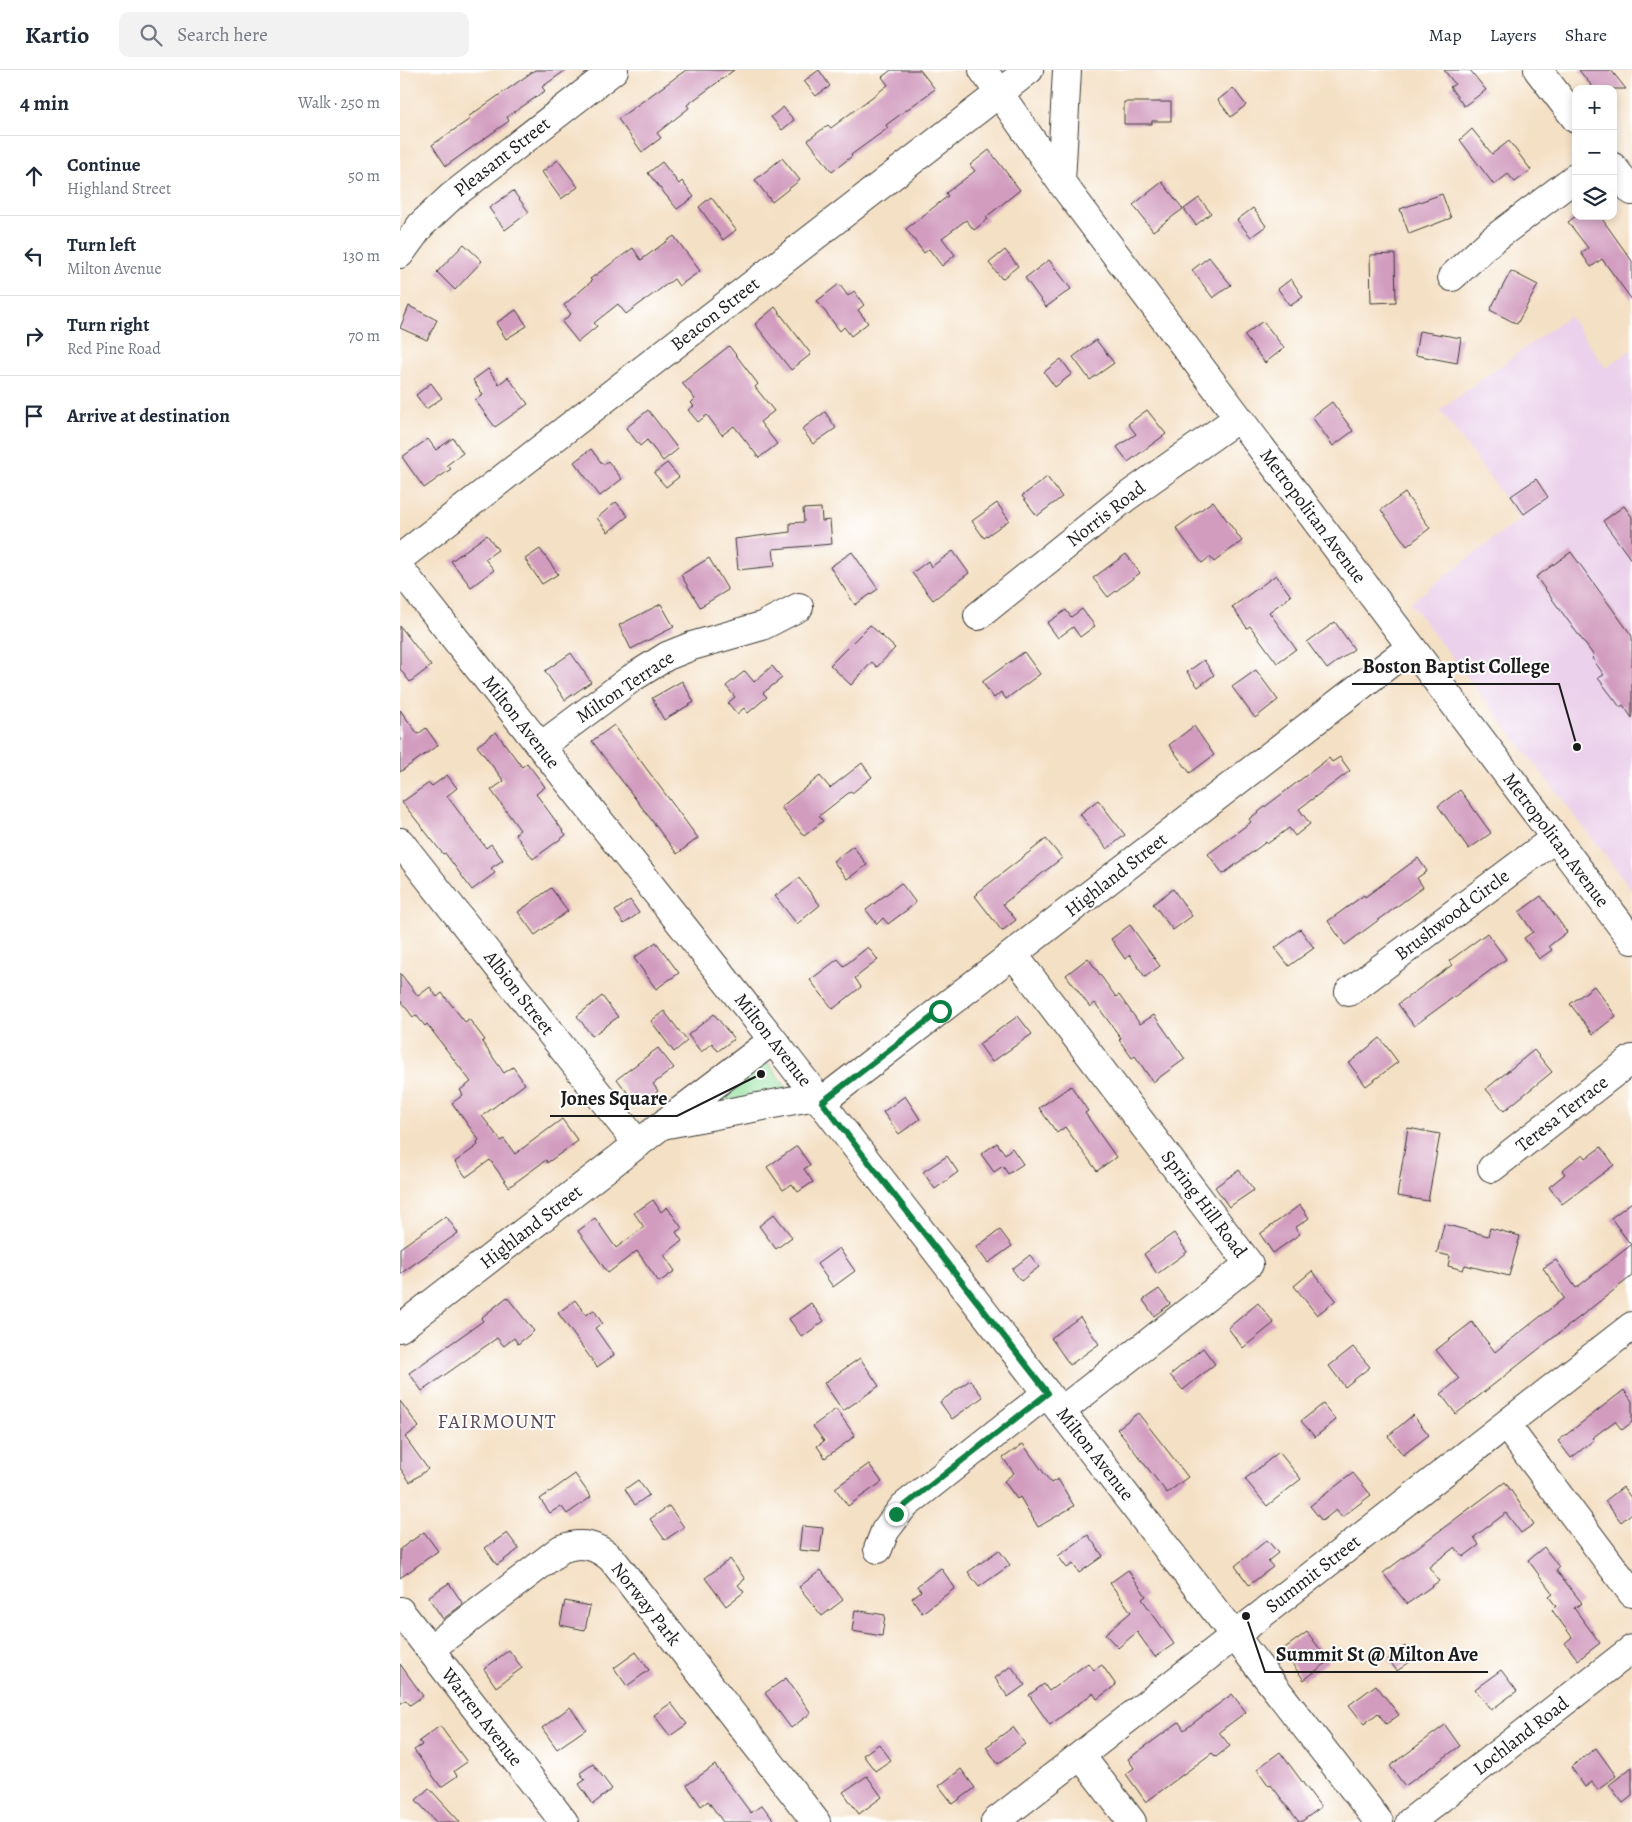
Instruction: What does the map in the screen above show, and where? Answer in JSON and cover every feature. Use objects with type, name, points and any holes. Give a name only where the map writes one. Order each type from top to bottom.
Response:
[{"type":"street","name":"Pleasant Street","points":[[400,254],[422,225],[452,196],[614,70]]},
{"type":"street","name":"Metropolitan Avenue","points":[[983,70],[1061,182],[1632,940]]},
{"type":"street","name":"Beacon Street","points":[[400,558],[1029,70]]},
{"type":"street","points":[[1061,182],[1068,70]]},
{"type":"street","points":[[1538,70],[1572,114]]},
{"type":"street","points":[[1617,172],[1632,191]]},
{"type":"street","points":[[1452,278],[1490,241],[1572,180]]},
{"type":"street","name":"Norris Road","points":[[978,616],[1125,498],[1238,418]]},
{"type":"street","name":"Milton Avenue","points":[[400,569],[773,1040],[1379,1822]]},
{"type":"street","name":"Milton Terrace","points":[[541,746],[632,678],[667,656],[692,646],[762,626],[799,608]]},
{"type":"street","name":"Highland Street","points":[[662,1125],[819,1099],[1013,954],[1412,647]]},
{"type":"street","name":"Brushwood Circle","points":[[1349,992],[1555,838]]},
{"type":"street","name":"Albion Street","points":[[400,842],[638,1144]]},
{"type":"street","name":"Spring Hill Road","points":[[1013,954],[1249,1264],[1054,1402]]},
{"type":"street","name":"Highland Street","points":[[400,1328],[773,1040]]},
{"type":"street","name":"Teresa Terrace","points":[[1492,1168],[1632,1059]]},
{"type":"street","name":"Summit Street","points":[[995,1822],[1632,1326]]},
{"type":"street","points":[[878,1549],[885,1531],[903,1507],[1054,1402]]},
{"type":"street","points":[[1506,1424],[1632,1593]]},
{"type":"street","name":"Norway Park","points":[[430,1649],[561,1549],[578,1544],[597,1549],[612,1559],[816,1822]]},
{"type":"street","name":"Warren Avenue","points":[[400,1611],[564,1822]]},
{"type":"street","name":"Lochland Road","points":[[1410,1822],[1632,1649]]},
{"type":"street","points":[[1080,1756],[1132,1822]]},
{"type":"shaded area","points":[[1569,316],[1606,368],[1632,349],[1632,890],[1410,603],[1520,519],[1440,410]]},
{"type":"green space","points":[[765,1059],[788,1090],[703,1107]]},
{"type":"building","points":[[535,70],[566,70],[542,87],[545,91],[507,117],[509,121],[446,166],[432,145]]},
{"type":"building","points":[[686,70],[734,70],[687,105],[689,108],[657,133],[661,138],[642,152],[618,119]]},
{"type":"building","points":[[819,70],[830,86],[816,96],[804,81]]},
{"type":"building","points":[[891,70],[920,70],[935,89],[886,125],[888,128],[851,155],[832,172],[808,140],[828,125],[831,128],[888,85],[882,77]]},
{"type":"building","points":[[1444,70],[1470,70],[1486,90],[1464,106],[1450,87],[1455,84]]},
{"type":"building","points":[[1579,70],[1611,70],[1626,89],[1617,89],[1617,85],[1591,85]]},
{"type":"building","points":[[1233,88],[1246,105],[1231,117],[1218,100]]},
{"type":"building","points":[[1124,102],[1171,102],[1171,121],[1152,121],[1152,124],[1124,124]]},
{"type":"building","points":[[783,107],[794,120],[782,130],[771,117]]},
{"type":"building","points":[[1472,129],[1492,154],[1509,141],[1531,170],[1515,182],[1508,174],[1494,185],[1460,140]]},
{"type":"building","points":[[989,150],[1020,190],[986,217],[988,219],[974,230],[966,220],[942,238],[955,255],[942,266],[929,249],[924,253],[906,229],[948,196],[946,193],[975,171],[970,165]]},
{"type":"building","points":[[782,158],[800,180],[772,202],[755,180]]},
{"type":"building","points":[[558,160],[578,187],[561,199],[542,172]]},
{"type":"building","points":[[662,162],[679,184],[682,181],[694,197],[677,209],[648,173]]},
{"type":"building","points":[[1162,182],[1183,209],[1153,231],[1133,205]]},
{"type":"building","points":[[513,191],[529,212],[505,230],[489,208]]},
{"type":"building","points":[[1442,194],[1451,218],[1409,234],[1400,209]]},
{"type":"building","points":[[711,197],[736,230],[723,240],[699,207]]},
{"type":"building","points":[[1199,198],[1211,213],[1196,225],[1184,209]]},
{"type":"building","points":[[1253,208],[1266,226],[1251,237],[1237,220]]},
{"type":"building","points":[[1572,219],[1603,220],[1632,261],[1632,300],[1602,259],[1591,267],[1581,253],[1588,248],[1568,222]]},
{"type":"building","points":[[674,236],[700,271],[679,286],[674,279],[626,314],[618,304],[594,323],[597,326],[578,342],[562,322],[571,314],[564,305],[592,281],[590,279],[633,248],[641,260]]},
{"type":"building","points":[[464,244],[482,261],[455,290],[437,272]]},
{"type":"building","points":[[1005,250],[1018,266],[1002,279],[989,263]]},
{"type":"building","points":[[1395,254],[1396,302],[1371,303],[1370,255]]},
{"type":"building","points":[[1209,257],[1231,285],[1213,298],[1192,270]]},
{"type":"building","points":[[1049,260],[1071,289],[1046,307],[1025,278]]},
{"type":"building","points":[[1511,271],[1538,285],[1517,324],[1490,310]]},
{"type":"building","points":[[1291,279],[1303,297],[1290,306],[1278,289]]},
{"type":"building","points":[[839,284],[848,296],[854,291],[864,305],[858,310],[868,323],[851,336],[844,327],[840,331],[817,301]]},
{"type":"building","points":[[409,306],[437,320],[427,340],[400,328]]},
{"type":"building","points":[[775,307],[811,354],[791,370],[755,324]]},
{"type":"building","points":[[516,310],[527,326],[506,339],[496,323]]},
{"type":"building","points":[[1263,321],[1284,348],[1265,363],[1244,335]]},
{"type":"building","points":[[1419,331],[1461,338],[1457,363],[1415,355]]},
{"type":"building","points":[[1096,340],[1114,363],[1090,380],[1073,357]]},
{"type":"building","points":[[729,346],[758,384],[755,387],[774,411],[760,422],[777,444],[759,458],[734,426],[722,435],[707,415],[698,422],[688,410],[694,406],[691,403],[695,399],[682,383]]},
{"type":"building","points":[[1061,359],[1072,374],[1055,387],[1044,372]]},
{"type":"building","points":[[488,369],[499,384],[508,377],[528,404],[495,427],[475,400],[483,395],[473,380]]},
{"type":"building","points":[[431,383],[442,398],[426,409],[416,395]]},
{"type":"building","points":[[1332,402],[1353,431],[1333,446],[1312,417]]},
{"type":"building","points":[[648,410],[678,449],[663,461],[647,440],[640,446],[626,428]]},
{"type":"building","points":[[1147,410],[1166,434],[1128,462],[1117,447],[1136,434],[1128,424]]},
{"type":"building","points":[[825,412],[836,428],[813,444],[802,429]]},
{"type":"building","points":[[453,438],[463,453],[447,465],[451,469],[424,488],[402,457],[428,439],[436,450]]},
{"type":"building","points":[[591,449],[603,465],[608,461],[622,479],[600,496],[574,462]]},
{"type":"building","points":[[667,463],[679,477],[666,487],[654,473]]},
{"type":"building","points":[[1047,477],[1062,497],[1037,516],[1022,496]]},
{"type":"building","points":[[1536,479],[1548,497],[1524,514],[1511,496]]},
{"type":"building","points":[[1405,493],[1430,528],[1407,546],[1381,510]]},
{"type":"building","points":[[1213,501],[1242,541],[1214,562],[1210,557],[1202,563],[1176,528]]},
{"type":"building","points":[[616,502],[628,516],[608,532],[597,518]]},
{"type":"building","points":[[997,503],[1009,520],[984,538],[972,521]]},
{"type":"building","points":[[1624,506],[1632,517],[1632,561],[1603,521]]},
{"type":"building","points":[[821,508],[822,521],[830,520],[832,544],[773,549],[775,566],[738,570],[735,539],[790,532],[790,523],[804,522],[803,509]]},
{"type":"building","points":[[487,535],[498,550],[485,559],[494,570],[471,587],[451,561]]},
{"type":"building","points":[[540,549],[558,574],[542,584],[525,559]]},
{"type":"building","points":[[953,551],[969,573],[933,600],[912,573],[928,561],[931,567]]},
{"type":"building","points":[[852,552],[878,589],[855,605],[830,567]]},
{"type":"building","points":[[1571,552],[1632,636],[1632,718],[1623,705],[1620,707],[1598,678],[1604,675],[1592,658],[1594,656],[1536,577]]},
{"type":"building","points":[[1126,554],[1140,573],[1108,597],[1093,578]]},
{"type":"building","points":[[709,558],[728,590],[700,607],[681,575]]},
{"type":"building","points":[[1276,575],[1291,596],[1269,612],[1296,649],[1277,663],[1250,626],[1247,628],[1232,607]]},
{"type":"building","points":[[661,604],[674,627],[631,649],[619,625]]},
{"type":"building","points":[[1082,609],[1095,626],[1080,637],[1073,627],[1058,638],[1047,623],[1066,610],[1071,617]]},
{"type":"building","points":[[1335,622],[1354,649],[1327,669],[1307,642]]},
{"type":"building","points":[[870,625],[895,648],[877,667],[872,662],[851,685],[830,665]]},
{"type":"building","points":[[400,626],[431,666],[410,682],[400,669]]},
{"type":"building","points":[[1024,652],[1040,674],[1006,699],[1001,692],[994,698],[982,682]]},
{"type":"building","points":[[571,653],[591,682],[565,700],[545,671]]},
{"type":"building","points":[[1204,660],[1214,675],[1198,687],[1187,672]]},
{"type":"building","points":[[772,666],[782,678],[763,693],[767,697],[748,713],[744,708],[737,714],[728,703],[735,697],[726,686],[745,671],[754,682]]},
{"type":"building","points":[[1256,670],[1278,700],[1255,718],[1232,687]]},
{"type":"building","points":[[682,681],[694,702],[664,720],[652,698]]},
{"type":"building","points":[[400,710],[418,734],[426,728],[438,745],[400,772]]},
{"type":"building","points":[[614,725],[698,838],[677,854],[592,741]]},
{"type":"building","points":[[1194,726],[1214,755],[1190,773],[1169,745]]},
{"type":"building","points":[[496,732],[522,767],[527,763],[545,787],[536,794],[566,835],[533,859],[515,834],[520,830],[491,790],[504,781],[477,746]]},
{"type":"building","points":[[1340,757],[1350,771],[1299,809],[1310,824],[1295,836],[1289,828],[1267,844],[1266,842],[1223,874],[1208,854],[1251,822],[1249,819],[1329,758],[1332,762]]},
{"type":"building","points":[[862,763],[872,777],[819,816],[823,821],[804,836],[781,807],[820,776],[830,788]]},
{"type":"building","points":[[447,775],[457,788],[447,796],[486,848],[491,844],[503,860],[491,868],[495,873],[472,890],[445,853],[443,854],[402,802],[429,783],[432,786]]},
{"type":"building","points":[[1460,790],[1491,833],[1469,849],[1438,806]]},
{"type":"building","points":[[1098,800],[1125,835],[1107,849],[1080,814]]},
{"type":"building","points":[[1046,839],[1062,858],[1003,904],[1016,920],[1002,931],[975,896]]},
{"type":"building","points":[[853,846],[867,865],[847,879],[833,861]]},
{"type":"building","points":[[1418,858],[1427,871],[1417,878],[1423,887],[1345,945],[1328,921],[1364,895],[1365,897]]},
{"type":"building","points":[[799,878],[820,905],[797,924],[775,896]]},
{"type":"building","points":[[901,883],[916,903],[888,924],[883,918],[877,924],[866,910]]},
{"type":"building","points":[[551,888],[568,911],[535,935],[518,912]]},
{"type":"building","points":[[1173,889],[1192,916],[1173,930],[1153,904]]},
{"type":"building","points":[[1541,896],[1567,932],[1549,946],[1552,950],[1539,959],[1524,938],[1533,932],[1519,912]]},
{"type":"building","points":[[630,900],[639,913],[624,924],[615,911]]},
{"type":"building","points":[[1130,925],[1160,966],[1145,977],[1130,955],[1125,959],[1111,939]]},
{"type":"building","points":[[1300,929],[1314,948],[1289,966],[1275,948]]},
{"type":"building","points":[[1487,933],[1506,959],[1414,1026],[1398,1004],[1452,965],[1449,961]]},
{"type":"building","points":[[656,942],[679,973],[656,989],[634,958]]},
{"type":"building","points":[[868,947],[878,960],[855,978],[861,987],[833,1009],[810,980],[838,959],[844,966]]},
{"type":"building","points":[[1088,958],[1116,997],[1119,995],[1140,1024],[1154,1015],[1185,1059],[1153,1082],[1135,1056],[1132,1058],[1119,1040],[1121,1038],[1095,1003],[1090,1007],[1066,975]]},
{"type":"building","points":[[400,973],[418,996],[430,987],[437,997],[442,993],[465,1022],[469,1019],[485,1040],[482,1042],[504,1073],[513,1067],[525,1084],[482,1116],[501,1141],[504,1139],[515,1154],[562,1119],[578,1141],[547,1163],[546,1160],[509,1187],[490,1160],[466,1177],[455,1162],[478,1145],[477,1142],[479,1140],[452,1103],[463,1095],[460,1090],[471,1082],[427,1024],[425,1026],[416,1015],[413,1017],[400,1000]]},
{"type":"building","points":[[1594,986],[1616,1016],[1593,1034],[1570,1004]]},
{"type":"building","points":[[602,996],[618,1017],[592,1036],[577,1016]]},
{"type":"building","points":[[664,1011],[687,1041],[674,1052],[651,1021]]},
{"type":"building","points":[[714,1014],[734,1039],[718,1051],[712,1043],[701,1052],[688,1035]]},
{"type":"building","points":[[1018,1016],[1032,1034],[992,1062],[979,1044]]},
{"type":"building","points":[[1380,1038],[1398,1062],[1366,1086],[1349,1063]]},
{"type":"building","points":[[658,1048],[674,1068],[653,1084],[658,1091],[645,1101],[640,1095],[633,1100],[617,1079]]},
{"type":"building","points":[[1534,1050],[1552,1072],[1504,1111],[1486,1089]]},
{"type":"building","points":[[1071,1086],[1088,1111],[1085,1113],[1116,1157],[1097,1171],[1065,1127],[1057,1133],[1039,1108]]},
{"type":"building","points":[[905,1096],[920,1119],[899,1134],[883,1112]]},
{"type":"building","points":[[1408,1128],[1440,1134],[1428,1201],[1397,1196]]},
{"type":"building","points":[[997,1143],[1005,1154],[1012,1148],[1023,1164],[1008,1174],[1003,1166],[994,1172],[981,1154]]},
{"type":"building","points":[[797,1146],[810,1165],[804,1169],[813,1182],[798,1192],[792,1184],[783,1190],[767,1167]]},
{"type":"building","points":[[1601,1147],[1614,1165],[1562,1204],[1549,1187],[1565,1174],[1562,1170],[1583,1154],[1586,1158]]},
{"type":"building","points":[[947,1156],[958,1172],[935,1189],[923,1172]]},
{"type":"building","points":[[1239,1170],[1254,1190],[1229,1207],[1215,1187]]},
{"type":"building","points":[[653,1200],[661,1212],[667,1207],[682,1228],[676,1232],[682,1241],[664,1255],[675,1271],[659,1282],[637,1251],[608,1273],[578,1231],[595,1218],[616,1248],[644,1227],[634,1213]]},
{"type":"building","points":[[1632,1202],[1632,1276],[1456,1414],[1441,1394],[1459,1379],[1436,1350],[1472,1322],[1495,1352],[1564,1298],[1543,1268],[1556,1260],[1576,1288],[1631,1245],[1611,1218]]},
{"type":"building","points":[[1300,1205],[1309,1218],[1295,1228],[1300,1234],[1273,1253],[1260,1234]]},
{"type":"building","points":[[774,1214],[792,1237],[776,1249],[759,1226]]},
{"type":"building","points":[[446,1216],[458,1233],[400,1274],[400,1248]]},
{"type":"building","points":[[1444,1224],[1488,1236],[1490,1228],[1520,1236],[1509,1276],[1465,1265],[1463,1270],[1448,1266],[1450,1256],[1437,1253]]},
{"type":"building","points":[[1000,1230],[1012,1246],[988,1263],[976,1247]]},
{"type":"building","points":[[1174,1233],[1187,1252],[1157,1274],[1144,1254]]},
{"type":"building","points":[[839,1248],[855,1271],[833,1287],[817,1264]]},
{"type":"building","points":[[1030,1255],[1039,1267],[1021,1281],[1012,1269]]},
{"type":"building","points":[[1312,1271],[1336,1300],[1317,1315],[1294,1286]]},
{"type":"building","points":[[1159,1289],[1170,1304],[1154,1316],[1143,1300]]},
{"type":"building","points":[[507,1297],[534,1331],[518,1344],[514,1338],[504,1346],[497,1338],[422,1391],[409,1373],[483,1321],[481,1318]]},
{"type":"building","points":[[575,1300],[586,1315],[594,1310],[602,1323],[595,1328],[614,1355],[597,1367],[558,1313]]},
{"type":"building","points":[[811,1303],[824,1321],[802,1337],[789,1319]]},
{"type":"building","points":[[1258,1303],[1274,1323],[1243,1348],[1228,1328]]},
{"type":"building","points":[[1080,1317],[1099,1344],[1070,1365],[1051,1338]]},
{"type":"building","points":[[1353,1347],[1370,1367],[1345,1387],[1329,1366]]},
{"type":"building","points":[[1203,1348],[1215,1364],[1183,1390],[1170,1375]]},
{"type":"building","points":[[860,1358],[879,1386],[843,1411],[824,1383]]},
{"type":"building","points":[[970,1380],[983,1397],[952,1419],[940,1402]]},
{"type":"building","points":[[1624,1390],[1632,1401],[1632,1422],[1622,1430],[1615,1421],[1592,1438],[1594,1440],[1571,1458],[1558,1441]]},
{"type":"building","points":[[400,1401],[419,1427],[405,1437],[428,1469],[410,1482],[400,1468]]},
{"type":"building","points":[[1323,1404],[1336,1420],[1315,1437],[1301,1421]]},
{"type":"building","points":[[836,1409],[855,1436],[825,1458],[817,1446],[824,1441],[813,1426]]},
{"type":"building","points":[[1138,1413],[1188,1477],[1167,1493],[1117,1429]]},
{"type":"building","points":[[1413,1415],[1429,1435],[1403,1455],[1388,1436]]},
{"type":"building","points":[[1023,1444],[1051,1483],[1058,1479],[1074,1506],[1038,1527],[1020,1497],[1017,1499],[1004,1481],[1014,1473],[1003,1458]]},
{"type":"building","points":[[1279,1452],[1301,1479],[1267,1506],[1245,1479]]},
{"type":"building","points":[[869,1464],[882,1482],[848,1506],[835,1488]]},
{"type":"building","points":[[1353,1473],[1371,1495],[1342,1517],[1336,1510],[1322,1521],[1310,1506]]},
{"type":"building","points":[[575,1474],[591,1497],[567,1514],[561,1506],[550,1513],[540,1499]]},
{"type":"building","points":[[638,1480],[649,1495],[635,1505],[625,1489]]},
{"type":"building","points":[[1505,1482],[1534,1524],[1521,1533],[1506,1513],[1474,1537],[1479,1545],[1463,1557],[1455,1547],[1429,1567],[1439,1581],[1407,1604],[1383,1573]]},
{"type":"building","points":[[1623,1487],[1632,1499],[1632,1513],[1621,1522],[1605,1501]]},
{"type":"building","points":[[669,1506],[684,1527],[665,1540],[650,1519]]},
{"type":"building","points":[[802,1526],[823,1528],[820,1552],[799,1550]]},
{"type":"building","points":[[424,1532],[438,1551],[400,1578],[400,1549]]},
{"type":"building","points":[[507,1533],[519,1549],[497,1565],[485,1548]]},
{"type":"building","points":[[1088,1535],[1103,1556],[1079,1573],[1073,1564],[1067,1568],[1058,1556]]},
{"type":"building","points":[[1267,1540],[1278,1553],[1268,1561],[1273,1567],[1249,1585],[1235,1566]]},
{"type":"building","points":[[1544,1547],[1559,1567],[1556,1570],[1582,1603],[1574,1608],[1600,1643],[1578,1660],[1565,1643],[1572,1637],[1552,1610],[1556,1606],[1549,1597],[1553,1594],[1528,1560]]},
{"type":"building","points":[[999,1550],[1010,1565],[979,1587],[968,1572]]},
{"type":"building","points":[[730,1559],[745,1579],[738,1585],[744,1592],[726,1606],[705,1578]]},
{"type":"building","points":[[941,1568],[955,1588],[922,1613],[912,1598],[921,1591],[917,1586]]},
{"type":"building","points":[[821,1570],[843,1600],[822,1616],[799,1587]]},
{"type":"building","points":[[1128,1570],[1146,1596],[1142,1599],[1174,1644],[1155,1657],[1137,1632],[1118,1648],[1105,1634],[1131,1612],[1110,1583]]},
{"type":"building","points":[[449,1583],[463,1604],[443,1619],[428,1597]]},
{"type":"building","points":[[565,1601],[590,1606],[585,1630],[560,1625]]},
{"type":"building","points":[[855,1610],[885,1615],[882,1636],[852,1631]]},
{"type":"building","points":[[1307,1632],[1329,1661],[1304,1680],[1282,1650]]},
{"type":"building","points":[[1405,1646],[1414,1659],[1397,1671],[1388,1659]]},
{"type":"building","points":[[509,1650],[522,1668],[496,1687],[484,1669]]},
{"type":"building","points":[[636,1652],[649,1670],[627,1686],[614,1668]]},
{"type":"building","points":[[1088,1663],[1094,1670],[1102,1665],[1116,1685],[1097,1699],[1093,1693],[1050,1725],[1029,1695],[1044,1684],[1049,1691]]},
{"type":"building","points":[[400,1664],[423,1696],[410,1705],[406,1700],[400,1704]]},
{"type":"building","points":[[1011,1666],[1025,1685],[1008,1697],[995,1678]]},
{"type":"building","points":[[1501,1670],[1517,1691],[1491,1710],[1475,1689]]},
{"type":"building","points":[[786,1678],[811,1713],[791,1728],[765,1693]]},
{"type":"building","points":[[1376,1685],[1399,1715],[1386,1724],[1378,1713],[1364,1724],[1349,1705]]},
{"type":"building","points":[[1232,1694],[1246,1712],[1219,1732],[1230,1746],[1216,1757],[1212,1753],[1146,1802],[1126,1774],[1134,1768],[1128,1759],[1179,1722],[1184,1730]]},
{"type":"building","points":[[671,1703],[687,1724],[670,1736],[654,1715]]},
{"type":"building","points":[[570,1707],[586,1729],[557,1749],[542,1728]]},
{"type":"building","points":[[1445,1725],[1460,1746],[1405,1786],[1390,1766]]},
{"type":"building","points":[[440,1726],[467,1762],[454,1771],[457,1776],[441,1787],[414,1750],[422,1745],[419,1741]]},
{"type":"building","points":[[1013,1727],[1025,1744],[998,1764],[986,1747]]},
{"type":"building","points":[[879,1744],[891,1760],[875,1771],[863,1755]]},
{"type":"building","points":[[1596,1748],[1616,1776],[1598,1790],[1592,1782],[1585,1787],[1571,1767]]},
{"type":"building","points":[[1280,1752],[1321,1807],[1301,1822],[1299,1822],[1271,1785],[1269,1786],[1257,1769]]},
{"type":"building","points":[[593,1764],[612,1789],[593,1804],[579,1784],[585,1780],[580,1773]]},
{"type":"building","points":[[715,1765],[751,1813],[762,1805],[775,1822],[723,1822],[708,1801],[701,1806],[687,1785]]},
{"type":"building","points":[[1632,1767],[1632,1796],[1623,1803],[1609,1785]]},
{"type":"building","points":[[961,1769],[975,1788],[953,1804],[939,1786]]},
{"type":"building","points":[[867,1776],[882,1797],[859,1814],[843,1792]]},
{"type":"building","points":[[429,1788],[460,1822],[436,1822],[416,1800]]},
{"type":"place","name":"Boston Baptist College","points":[[1577,747]]},
{"type":"place","name":"Jones Square","points":[[761,1074]]},
{"type":"place","name":"Summit St @ Milton Ave","points":[[1246,1616]]},
{"type":"district","name":"FAIRMOUNT","points":[[497,1421]]},
{"type":"route","points":[[896,1514],[1048,1393],[822,1102],[940,1011]]}]
